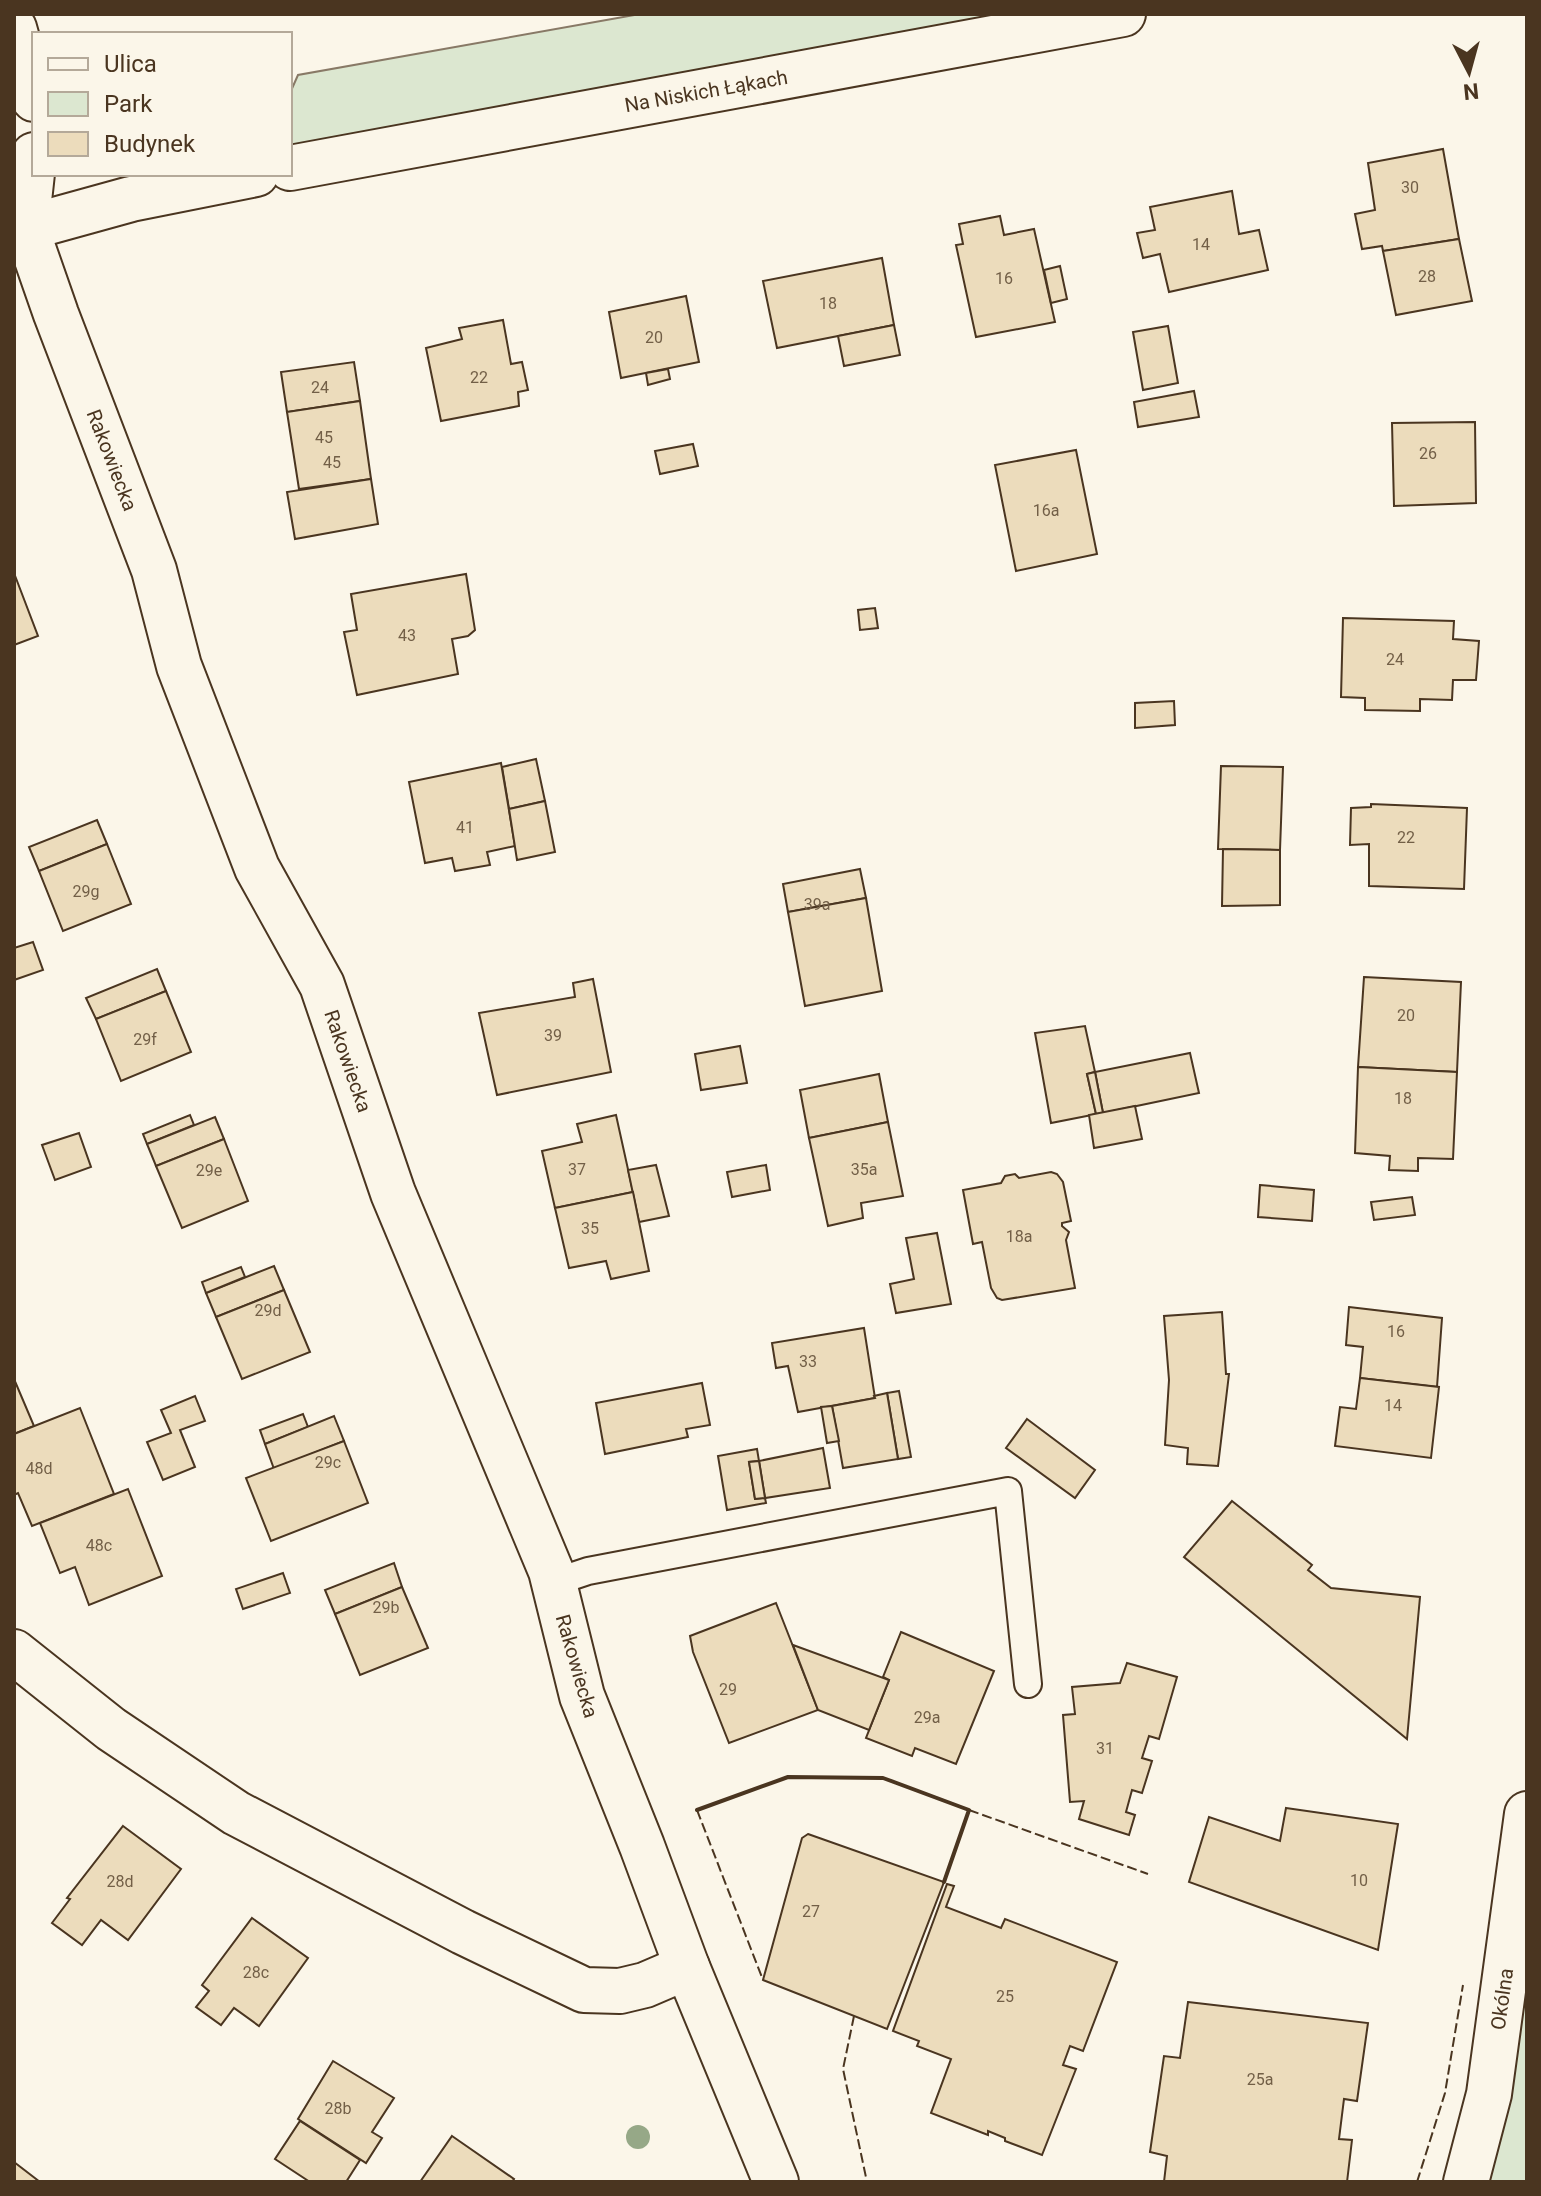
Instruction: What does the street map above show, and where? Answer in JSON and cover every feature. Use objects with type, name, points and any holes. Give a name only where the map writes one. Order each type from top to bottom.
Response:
[{"type":"street","name":"Na Niskich Łąkach","points":[[292,168],[1123,14]]},
{"type":"street","points":[[14,28],[32,92]]},
{"type":"street","name":"Rakowiecka","points":[[32,165],[20,222],[154,570],[179,666],[257,868],[322,985],[393,1193],[555,1582],[582,1696],[687,1967],[776,2182]]},
{"type":"street","points":[[20,222],[246,176]]},
{"type":"street","points":[[14,1652],[111,1729],[236,1813],[463,1932],[584,1990],[620,1991],[645,1985],[687,1967]]},
{"type":"street","name":"Okólna","points":[[1466,2182],[1489,2094],[1527,1814]]},
{"type":"lane","points":[[555,1582],[588,1571],[1008,1491],[1028,1684]]},
{"type":"green space","points":[[640,14],[1006,14],[292,148],[292,88],[298,75]]},
{"type":"green space","points":[[1527,1969],[1527,2182],[1486,2182]]},
{"type":"building","points":[[1443,149],[1459,239],[1383,251],[1382,246],[1362,249],[1355,214],[1375,210],[1368,163]]},
{"type":"building","points":[[1232,191],[1239,234],[1259,230],[1268,270],[1169,292],[1160,254],[1143,258],[1137,233],[1155,230],[1150,207]]},
{"type":"building","points":[[1000,216],[1004,235],[1034,229],[1055,322],[976,337],[956,245],[963,244],[959,224]]},
{"type":"building","points":[[1459,239],[1472,301],[1396,315],[1383,251]]},
{"type":"building","points":[[882,258],[894,325],[777,348],[763,281]]},
{"type":"building","points":[[1060,266],[1067,299],[1051,303],[1044,270]]},
{"type":"building","points":[[686,296],[699,362],[621,378],[609,312]]},
{"type":"building","points":[[503,320],[511,364],[522,362],[528,390],[518,392],[519,406],[441,421],[426,348],[462,339],[459,328]]},
{"type":"building","points":[[894,325],[900,355],[844,366],[838,336]]},
{"type":"building","points":[[1168,326],[1178,383],[1143,390],[1133,332]]},
{"type":"building","points":[[354,362],[360,401],[287,412],[281,372]]},
{"type":"building","points":[[668,369],[670,379],[648,385],[646,373]]},
{"type":"building","points":[[1194,391],[1199,417],[1138,427],[1134,402]]},
{"type":"building","points":[[360,401],[371,479],[299,489],[287,412]]},
{"type":"building","points":[[1475,422],[1476,503],[1394,506],[1392,423]]},
{"type":"building","points":[[693,444],[698,466],[660,474],[655,451]]},
{"type":"building","points":[[1076,450],[1097,554],[1016,571],[995,465]]},
{"type":"building","points":[[371,479],[378,524],[295,539],[287,492]]},
{"type":"building","points":[[14,573],[38,636],[14,645]]},
{"type":"building","points":[[466,574],[475,630],[468,636],[452,639],[458,674],[357,695],[344,632],[357,630],[351,594]]},
{"type":"building","points":[[875,608],[878,628],[860,630],[858,610]]},
{"type":"building","points":[[1343,618],[1454,621],[1453,639],[1479,641],[1476,680],[1453,680],[1452,700],[1420,699],[1420,711],[1365,710],[1365,698],[1341,697]]},
{"type":"building","points":[[1174,701],[1175,725],[1135,728],[1135,703]]},
{"type":"building","points":[[536,759],[545,801],[509,809],[502,767]]},
{"type":"building","points":[[501,763],[515,846],[487,852],[490,865],[455,871],[452,858],[425,863],[409,782]]},
{"type":"building","points":[[1221,766],[1283,767],[1280,850],[1218,849]]},
{"type":"building","points":[[545,801],[555,852],[517,860],[509,809]]},
{"type":"building","points":[[1371,804],[1467,808],[1464,889],[1369,886],[1369,844],[1350,845],[1351,808],[1371,807]]},
{"type":"building","points":[[97,820],[107,844],[39,871],[29,847]]},
{"type":"building","points":[[107,844],[131,904],[63,931],[39,871]]},
{"type":"building","points":[[1223,849],[1280,850],[1280,905],[1222,906]]},
{"type":"building","points":[[860,869],[866,898],[788,912],[783,884]]},
{"type":"building","points":[[866,898],[882,991],[805,1006],[788,912]]},
{"type":"building","points":[[33,942],[43,970],[14,980],[14,948]]},
{"type":"building","points":[[157,969],[166,991],[96,1019],[86,998]]},
{"type":"building","points":[[1364,977],[1461,982],[1457,1072],[1358,1067]]},
{"type":"building","points":[[593,979],[611,1072],[497,1095],[479,1013],[575,997],[573,983]]},
{"type":"building","points":[[166,991],[191,1052],[121,1081],[96,1019]]},
{"type":"building","points":[[1085,1026],[1095,1072],[1087,1074],[1096,1114],[1102,1113],[1051,1123],[1035,1033]]},
{"type":"building","points":[[740,1046],[747,1083],[701,1090],[695,1054]]},
{"type":"building","points":[[1190,1053],[1199,1093],[1103,1113],[1095,1072]]},
{"type":"building","points":[[1358,1067],[1457,1072],[1453,1159],[1418,1158],[1418,1171],[1389,1170],[1390,1156],[1355,1153]]},
{"type":"building","points":[[1095,1072],[1103,1113],[1096,1114],[1087,1074]]},
{"type":"building","points":[[879,1074],[888,1122],[809,1138],[800,1090]]},
{"type":"building","points":[[1135,1106],[1142,1139],[1094,1148],[1089,1115]]},
{"type":"building","points":[[190,1115],[194,1125],[147,1144],[143,1134]]},
{"type":"building","points":[[616,1115],[633,1192],[555,1208],[542,1151],[582,1142],[577,1124]]},
{"type":"building","points":[[215,1117],[224,1139],[156,1166],[147,1144]]},
{"type":"building","points":[[888,1122],[903,1196],[861,1203],[863,1218],[828,1226],[809,1138]]},
{"type":"building","points":[[79,1133],[91,1167],[55,1180],[42,1145]]},
{"type":"building","points":[[224,1139],[248,1201],[182,1228],[156,1166]]},
{"type":"building","points":[[656,1165],[669,1216],[639,1222],[628,1170]]},
{"type":"building","points":[[766,1165],[770,1190],[732,1197],[727,1172]]},
{"type":"building","points":[[1051,1172],[1063,1182],[1071,1221],[1062,1223],[1062,1226],[1069,1232],[1066,1240],[1075,1288],[1002,1300],[997,1298],[991,1288],[982,1242],[973,1244],[963,1190],[1001,1183],[1005,1176],[1015,1174],[1019,1178]]},
{"type":"building","points":[[1260,1185],[1314,1190],[1312,1221],[1258,1217]]},
{"type":"building","points":[[633,1192],[649,1271],[611,1279],[606,1261],[569,1268],[555,1208]]},
{"type":"building","points":[[1412,1197],[1415,1215],[1374,1220],[1371,1202]]},
{"type":"building","points":[[937,1233],[951,1304],[896,1313],[890,1284],[914,1279],[906,1238]]},
{"type":"building","points":[[274,1266],[284,1290],[216,1317],[206,1293]]},
{"type":"building","points":[[241,1267],[245,1277],[206,1293],[202,1282]]},
{"type":"building","points":[[284,1290],[310,1352],[242,1379],[216,1317]]},
{"type":"building","points":[[1349,1307],[1442,1318],[1437,1387],[1360,1378],[1363,1347],[1346,1345]]},
{"type":"building","points":[[1222,1312],[1226,1374],[1229,1374],[1218,1466],[1187,1464],[1188,1448],[1165,1445],[1169,1380],[1164,1316]]},
{"type":"building","points":[[864,1328],[875,1398],[798,1412],[788,1366],[776,1368],[772,1343]]},
{"type":"building","points":[[1360,1378],[1439,1387],[1431,1458],[1335,1446],[1340,1407],[1356,1409]]},
{"type":"building","points":[[14,1379],[34,1426],[14,1434]]},
{"type":"building","points":[[702,1383],[710,1425],[686,1429],[688,1437],[605,1454],[596,1403]]},
{"type":"building","points":[[899,1391],[911,1457],[898,1459],[887,1393]]},
{"type":"building","points":[[887,1393],[898,1459],[843,1468],[832,1406]]},
{"type":"building","points":[[195,1396],[205,1421],[180,1430],[195,1467],[163,1480],[147,1442],[171,1433],[161,1410]]},
{"type":"building","points":[[832,1406],[839,1441],[827,1443],[821,1407]]},
{"type":"building","points":[[80,1408],[114,1494],[32,1526],[18,1493],[14,1495],[14,1434]]},
{"type":"building","points":[[303,1414],[308,1427],[265,1444],[260,1430]]},
{"type":"building","points":[[334,1416],[344,1441],[274,1469],[265,1444]]},
{"type":"building","points":[[1027,1419],[1095,1470],[1075,1498],[1006,1448]]},
{"type":"building","points":[[344,1441],[368,1503],[271,1541],[246,1478]]},
{"type":"building","points":[[823,1448],[830,1488],[765,1498],[759,1461]]},
{"type":"building","points":[[757,1449],[759,1461],[749,1462],[755,1499],[765,1498],[766,1503],[727,1510],[718,1456]]},
{"type":"building","points":[[759,1461],[765,1498],[755,1499],[749,1462]]},
{"type":"building","points":[[128,1489],[162,1576],[89,1605],[75,1567],[60,1573],[40,1523]]},
{"type":"building","points":[[1232,1501],[1312,1565],[1308,1570],[1331,1588],[1420,1597],[1407,1739],[1184,1557]]},
{"type":"building","points":[[394,1563],[402,1587],[335,1614],[325,1590]]},
{"type":"building","points":[[283,1573],[290,1593],[243,1609],[236,1589]]},
{"type":"building","points":[[402,1587],[428,1648],[360,1675],[335,1614]]},
{"type":"building","points":[[776,1603],[818,1710],[729,1743],[693,1652],[690,1636]]},
{"type":"building","points":[[901,1632],[994,1671],[956,1764],[915,1748],[912,1756],[866,1738],[889,1680],[883,1677]]},
{"type":"building","points":[[793,1645],[889,1680],[869,1730],[818,1710]]},
{"type":"building","points":[[1127,1663],[1177,1677],[1159,1739],[1149,1736],[1142,1758],[1152,1761],[1142,1793],[1132,1790],[1126,1812],[1135,1815],[1129,1835],[1079,1819],[1084,1801],[1070,1802],[1063,1715],[1075,1714],[1072,1687],[1120,1683]]},
{"type":"building","points":[[1286,1808],[1398,1824],[1378,1950],[1189,1882],[1209,1817],[1280,1841]]},
{"type":"building","points":[[123,1826],[181,1869],[128,1940],[101,1920],[82,1945],[52,1923],[70,1899],[67,1898]]},
{"type":"building","points":[[808,1834],[944,1882],[887,2029],[763,1980],[802,1838]]},
{"type":"building","points":[[947,1884],[954,1886],[946,1907],[1001,1928],[1005,1919],[1117,1962],[1083,2051],[1070,2046],[1063,2065],[1076,2069],[1042,2155],[988,2131],[988,2135],[931,2113],[951,2059],[917,2046],[919,2041],[893,2031]]},
{"type":"building","points":[[252,1918],[308,1958],[259,2026],[234,2008],[221,2025],[196,2007],[209,1991],[202,1985]]},
{"type":"building","points":[[1188,2002],[1368,2023],[1357,2101],[1344,2099],[1339,2139],[1352,2140],[1347,2182],[1164,2182],[1167,2156],[1150,2152],[1164,2056],[1180,2058]]},
{"type":"building","points":[[333,2061],[394,2098],[372,2132],[382,2138],[366,2163],[298,2119]]},
{"type":"building","points":[[300,2121],[360,2160],[346,2182],[310,2182],[275,2159]]},
{"type":"building","points":[[452,2136],[514,2179],[512,2182],[420,2182]]},
{"type":"building","points":[[14,2162],[40,2182],[14,2182]]},
{"type":"fence","points":[[697,1810],[763,1980]]},
{"type":"fence","points":[[969,1810],[1148,1874]]},
{"type":"fence","points":[[1417,2182],[1445,2093],[1463,1985]]},
{"type":"fence","points":[[854,2016],[843,2069],[867,2182]]},
{"type":"wall","points":[[697,1810],[788,1777],[883,1778],[969,1810],[944,1882]]}]
